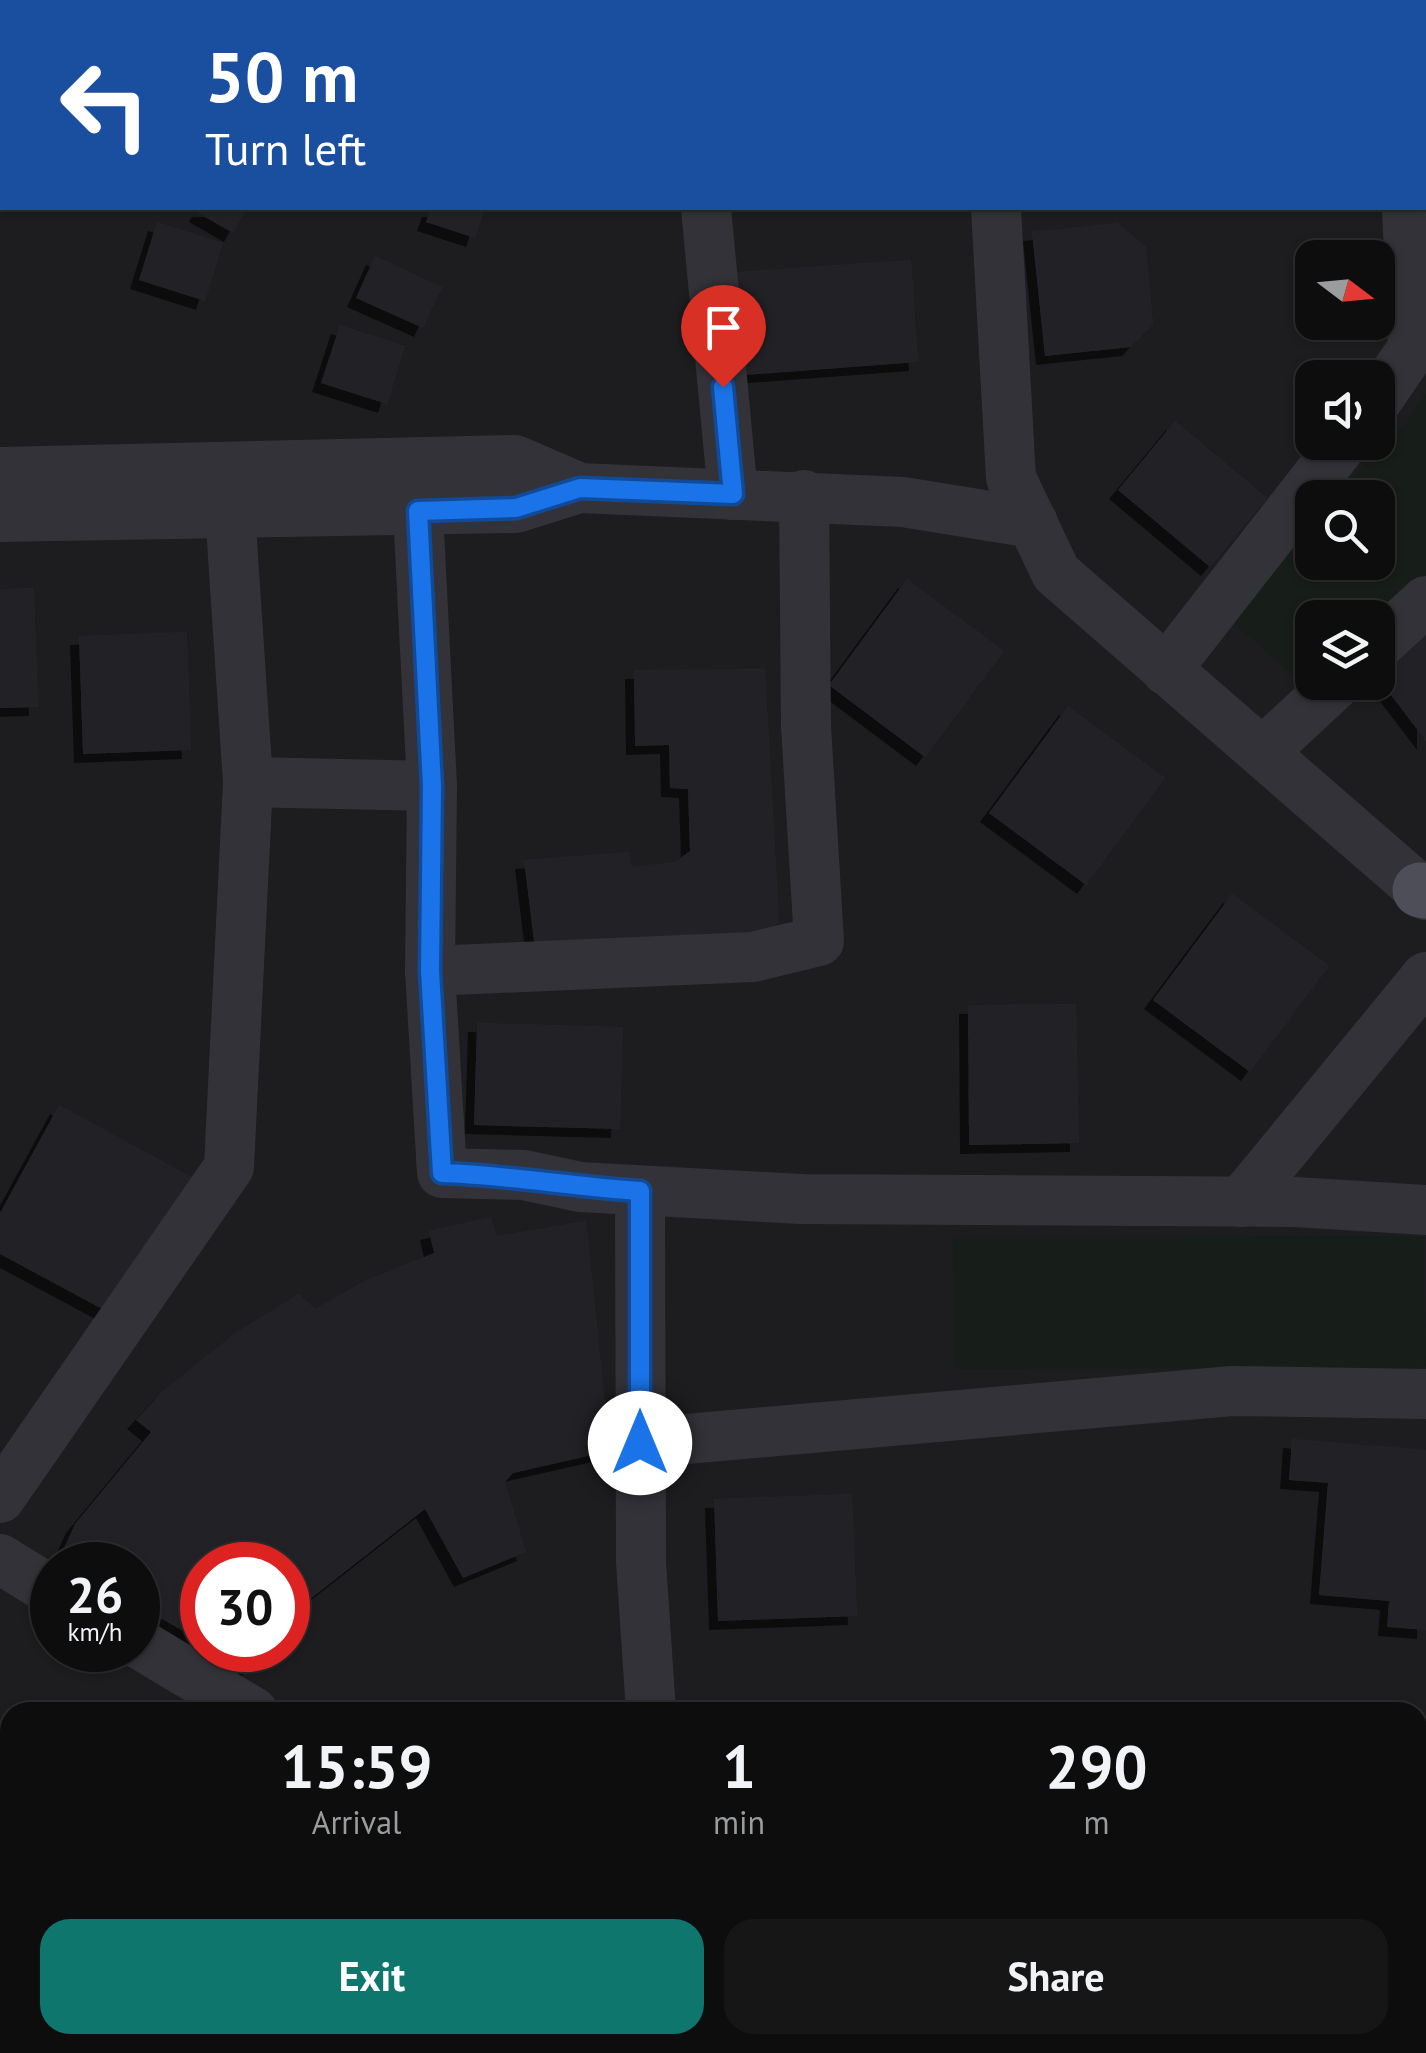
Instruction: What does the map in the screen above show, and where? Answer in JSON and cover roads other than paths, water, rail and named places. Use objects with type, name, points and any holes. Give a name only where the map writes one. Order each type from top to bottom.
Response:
[{"type":"street","points":[[706,210],[733,494]]},
{"type":"street","points":[[996,210],[1011,478],[1056,573],[1265,750],[1300,788],[1424,892]]},
{"type":"street","points":[[1395,374],[1413,348],[1407,210]]},
{"type":"street","points":[[0,472],[515,460],[580,488]]},
{"type":"street","points":[[1166,670],[1330,460]]},
{"type":"street","points":[[0,518],[516,508],[580,488],[903,502],[1033,523]]},
{"type":"street","points":[[430,971],[753,957],[819,941],[806,726],[804,495]]},
{"type":"street","points":[[0,1498],[230,1168],[248,782],[230,511]]},
{"type":"street","points":[[418,511],[432,786],[430,971],[442,1173],[524,1176],[580,1187],[800,1198],[1241,1202],[1426,1210]]},
{"type":"street","points":[[1395,630],[1426,600]]},
{"type":"street","points":[[1265,750],[1319,700]]},
{"type":"street","points":[[248,782],[432,786]]},
{"type":"street","points":[[1241,1202],[1426,976]]},
{"type":"street","points":[[640,1191],[640,1562],[650,1702]]},
{"type":"street","points":[[640,1443],[1232,1391],[1426,1394]]},
{"type":"street","points":[[0,1559],[30,1578]]},
{"type":"street","points":[[160,1670],[180,1694],[212,1702]]}]
